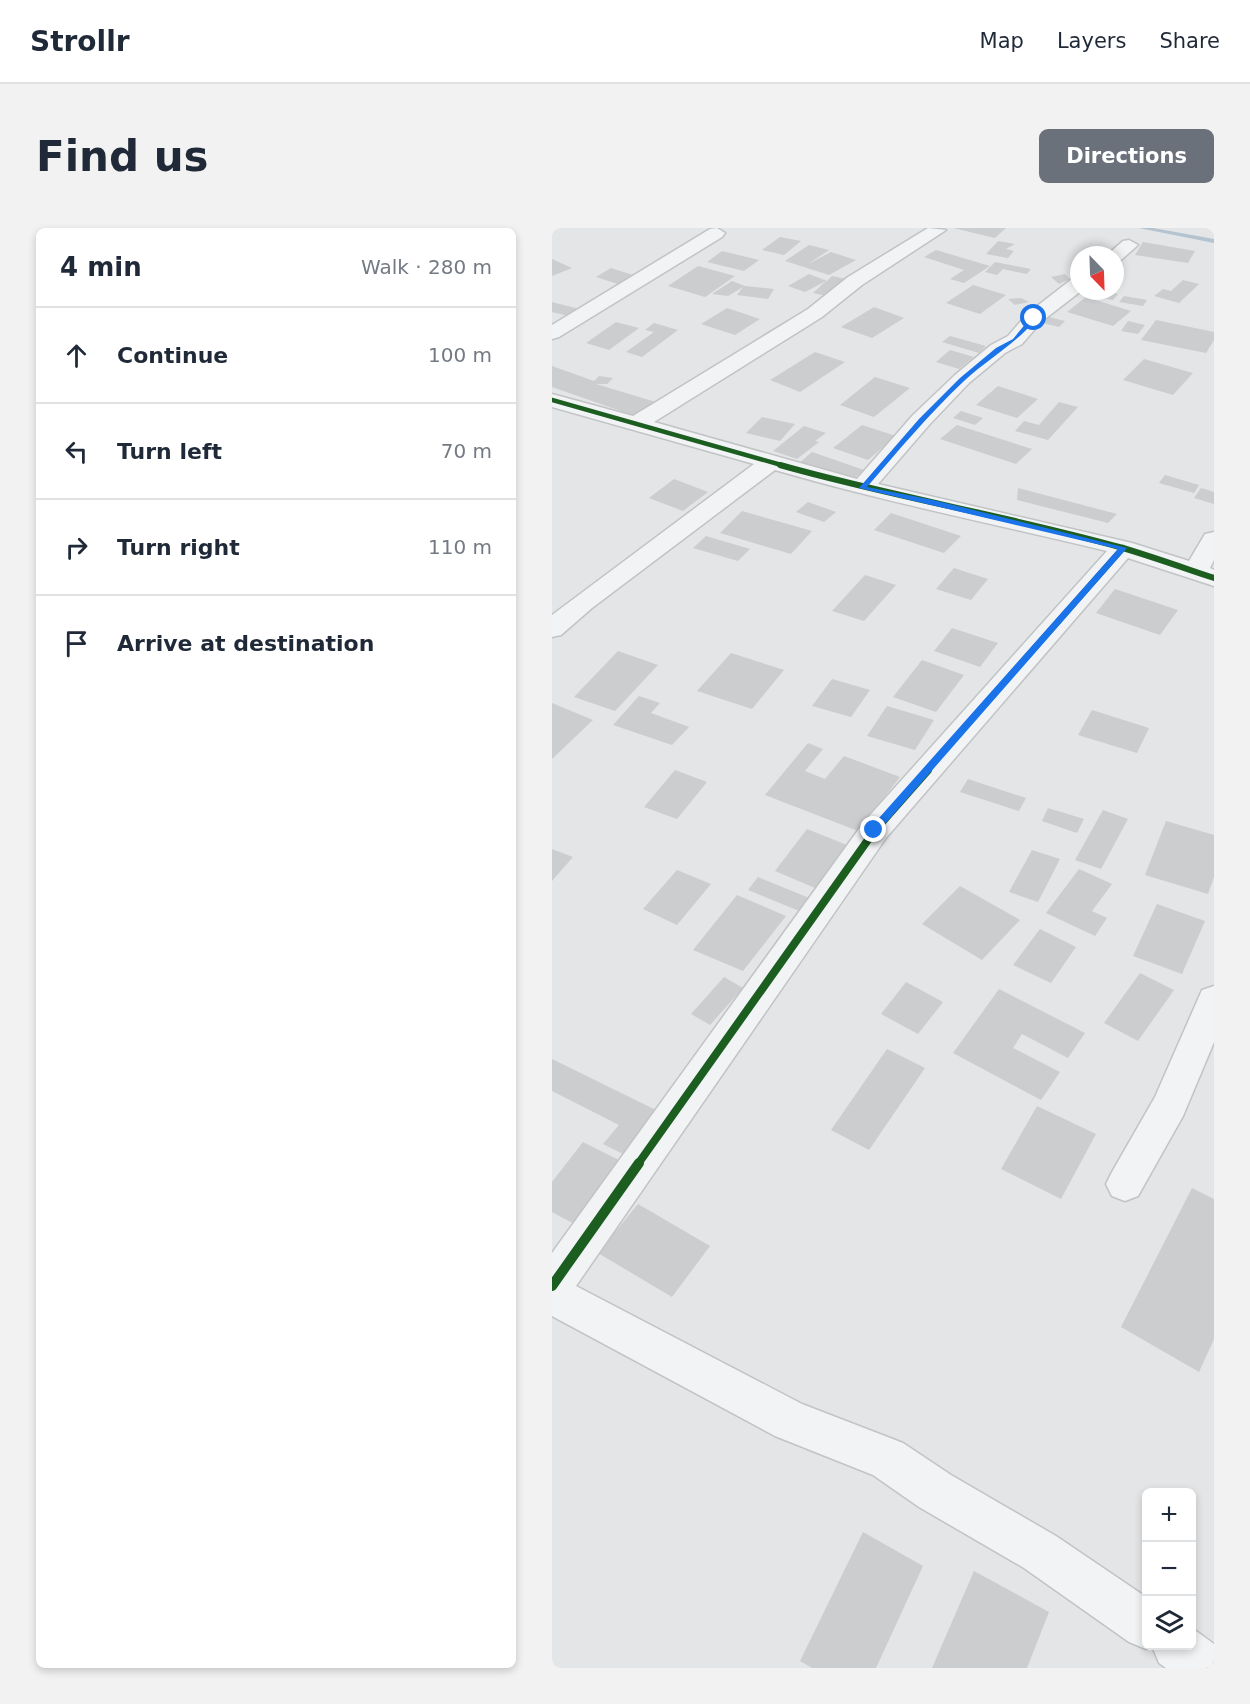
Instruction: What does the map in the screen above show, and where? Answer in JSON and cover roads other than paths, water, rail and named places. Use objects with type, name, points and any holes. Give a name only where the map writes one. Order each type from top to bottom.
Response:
[{"type":"street","points":[[637,423],[815,313],[855,281],[937,230]]},
{"type":"street","points":[[552,333],[716,233]]},
{"type":"street","points":[[862,488],[921,420],[962,380],[998,349],[1015,340],[1034,318],[1070,290]]},
{"type":"street","points":[[554,402],[637,423],[862,488],[933,502],[1123,548],[1204,575],[1214,539]]},
{"type":"street","points":[[552,628],[583,602],[770,463]]},
{"type":"street","points":[[552,1286],[874,830],[1123,548]]},
{"type":"street","points":[[1125,1184],[1170,1105],[1214,1000]]},
{"type":"street","points":[[552,1295],[790,1422],[887,1459],[935,1491],[1040,1552],[1142,1621]]},
{"type":"street","points":[[1182,1650],[1207,1668]]},
{"type":"waterway","points":[[1142,228],[1214,241]]}]
